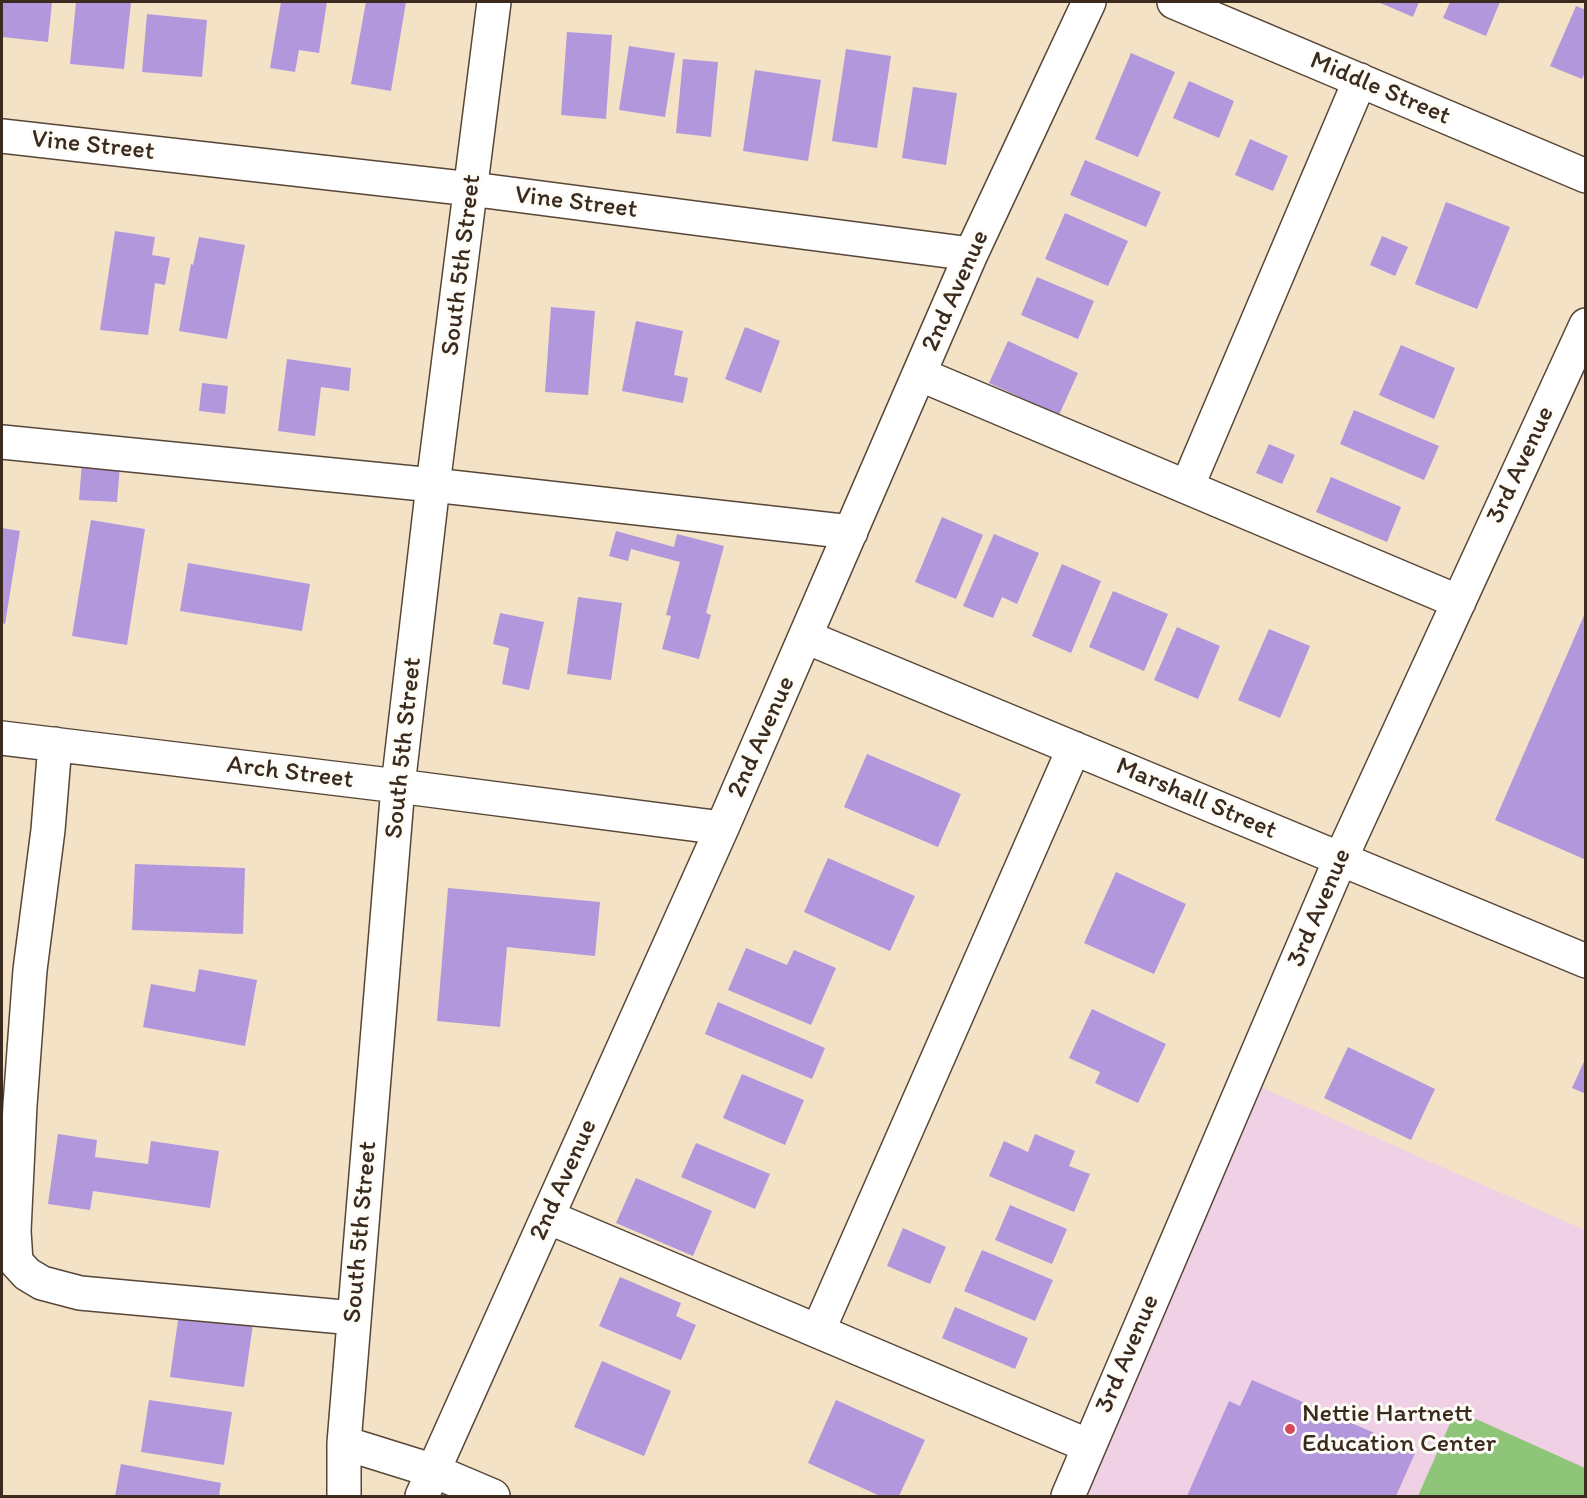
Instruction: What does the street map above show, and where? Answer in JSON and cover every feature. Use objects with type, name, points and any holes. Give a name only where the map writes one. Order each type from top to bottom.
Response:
[{"type":"street","name":"South 5th Street","points":[[344,1497],[344,1443],[399,786],[433,484],[495,2]]},
{"type":"street","name":"2nd Avenue","points":[[428,1484],[722,828],[971,254],[1089,2]]},
{"type":"street","name":"Middle Street","points":[[1174,2],[1586,176]]},
{"type":"street","points":[[1187,487],[1360,81]]},
{"type":"street","name":"Vine Street","points":[[2,136],[471,189],[971,254]]},
{"type":"street","name":"3rd Avenue","points":[[1068,1497],[1340,860],[1586,325]]},
{"type":"street","points":[[919,374],[1459,602]]},
{"type":"street","points":[[2,441],[433,484],[851,532]]},
{"type":"street","name":"Marshall Street","points":[[806,637],[1586,961]]},
{"type":"street","name":"Arch Street","points":[[2,738],[722,828]]},
{"type":"street","points":[[55,744],[48,830],[30,970],[20,1104],[14,1231],[16,1262],[27,1274],[42,1283],[80,1293],[354,1318]]},
{"type":"street","points":[[818,1331],[1074,748]]},
{"type":"street","points":[[548,1217],[1089,1446]]},
{"type":"street","points":[[344,1443],[428,1484],[494,1497]]},
{"type":"shaded area","points":[[1245,1080],[1585,1230],[1585,1496],[1068,1496]]},
{"type":"green space","points":[[1456,1410],[1585,1468],[1585,1496],[1418,1496]]},
{"type":"building","points":[[3,2],[52,2],[48,42],[2,37]]},
{"type":"building","points":[[76,2],[131,2],[124,69],[70,64]]},
{"type":"building","points":[[281,2],[327,2],[319,53],[299,50],[295,72],[270,68]]},
{"type":"building","points":[[366,2],[406,2],[391,91],[351,84]]},
{"type":"building","points":[[1378,2],[1419,2],[1413,17]]},
{"type":"building","points":[[1450,2],[1500,2],[1486,36],[1443,18]]},
{"type":"building","points":[[1576,6],[1586,10],[1586,70],[1582,79],[1550,66]]},
{"type":"building","points":[[147,14],[207,20],[202,77],[142,72]]},
{"type":"building","points":[[567,32],[612,35],[606,119],[561,115]]},
{"type":"building","points":[[629,46],[675,53],[665,117],[619,110]]},
{"type":"building","points":[[846,49],[891,56],[877,148],[832,141]]},
{"type":"building","points":[[1131,53],[1175,72],[1138,157],[1095,139]]},
{"type":"building","points":[[683,59],[718,62],[711,137],[676,133]]},
{"type":"building","points":[[755,70],[821,80],[808,161],[743,151]]},
{"type":"building","points":[[1189,81],[1234,101],[1219,138],[1173,118]]},
{"type":"building","points":[[913,87],[957,93],[946,165],[902,158]]},
{"type":"building","points":[[1250,139],[1288,156],[1273,191],[1235,175]]},
{"type":"building","points":[[1085,160],[1161,192],[1146,227],[1070,195]]},
{"type":"building","points":[[1446,202],[1510,227],[1477,309],[1415,284]]},
{"type":"building","points":[[1065,213],[1128,241],[1108,286],[1045,259]]},
{"type":"building","points":[[115,231],[155,237],[152,255],[170,258],[165,285],[155,283],[148,335],[100,330]]},
{"type":"building","points":[[1382,236],[1408,247],[1395,276],[1370,265]]},
{"type":"building","points":[[199,237],[245,245],[227,339],[179,331],[191,264],[193,265]]},
{"type":"building","points":[[1037,277],[1094,301],[1078,339],[1021,315]]},
{"type":"building","points":[[551,307],[595,311],[588,395],[545,392]]},
{"type":"building","points":[[636,321],[683,331],[674,375],[688,378],[683,403],[622,391]]},
{"type":"building","points":[[745,327],[780,341],[761,393],[725,379]]},
{"type":"building","points":[[1008,341],[1078,373],[1059,415],[989,383]]},
{"type":"building","points":[[1401,345],[1455,368],[1434,419],[1379,395]]},
{"type":"building","points":[[287,359],[351,368],[349,391],[321,387],[315,436],[278,431]]},
{"type":"building","points":[[202,383],[228,386],[225,414],[199,411]]},
{"type":"building","points":[[1354,410],[1439,446],[1424,480],[1340,444]]},
{"type":"building","points":[[1269,444],[1295,455],[1282,484],[1256,473]]},
{"type":"building","points":[[82,462],[120,465],[117,502],[79,500]]},
{"type":"building","points":[[1331,477],[1401,507],[1387,542],[1316,512]]},
{"type":"building","points":[[942,517],[983,535],[956,599],[915,582]]},
{"type":"building","points":[[91,520],[145,529],[127,645],[72,636]]},
{"type":"building","points":[[2,528],[20,531],[5,624],[2,623]]},
{"type":"building","points":[[616,531],[674,547],[677,534],[724,546],[706,613],[711,615],[699,659],[662,649],[671,616],[666,615],[680,562],[631,549],[628,561],[609,556]]},
{"type":"building","points":[[994,534],[1039,553],[1017,604],[1002,597],[993,618],[963,606]]},
{"type":"building","points":[[188,563],[310,584],[302,631],[180,611]]},
{"type":"building","points":[[1062,564],[1101,581],[1071,653],[1032,636]]},
{"type":"building","points":[[1113,591],[1168,614],[1144,671],[1089,647]]},
{"type":"building","points":[[578,597],[622,603],[611,680],[567,674]]},
{"type":"building","points":[[1586,611],[1586,860],[1495,820]]},
{"type":"building","points":[[500,613],[544,622],[529,690],[502,684],[509,648],[493,644]]},
{"type":"building","points":[[1177,627],[1220,646],[1198,699],[1154,680]]},
{"type":"building","points":[[1269,629],[1310,646],[1280,718],[1238,700]]},
{"type":"building","points":[[867,754],[961,794],[938,847],[844,807]]},
{"type":"building","points":[[828,858],[915,896],[890,951],[804,912]]},
{"type":"building","points":[[135,864],[245,868],[243,934],[132,930]]},
{"type":"building","points":[[1116,872],[1186,904],[1154,974],[1084,943]]},
{"type":"building","points":[[448,888],[600,902],[595,956],[507,947],[500,1027],[437,1021]]},
{"type":"building","points":[[746,948],[787,965],[794,950],[836,968],[811,1025],[728,990]]},
{"type":"building","points":[[199,969],[257,980],[245,1046],[143,1027],[151,984],[195,992]]},
{"type":"building","points":[[718,1002],[825,1048],[812,1079],[705,1034]]},
{"type":"building","points":[[1092,1009],[1166,1044],[1138,1103],[1095,1083],[1100,1072],[1069,1058]]},
{"type":"building","points":[[1348,1047],[1435,1089],[1411,1140],[1324,1098]]},
{"type":"building","points":[[1586,1057],[1586,1094],[1572,1088]]},
{"type":"building","points":[[742,1074],[804,1100],[785,1145],[723,1118]]},
{"type":"building","points":[[58,1134],[97,1140],[95,1157],[148,1164],[151,1141],[219,1151],[210,1208],[93,1191],[90,1210],[48,1204]]},
{"type":"building","points":[[1035,1134],[1075,1151],[1069,1166],[1090,1174],[1074,1212],[989,1176],[1004,1141],[1028,1152]]},
{"type":"building","points":[[696,1143],[770,1174],[755,1209],[681,1177]]},
{"type":"building","points":[[636,1178],[712,1211],[693,1256],[616,1223]]},
{"type":"building","points":[[1010,1205],[1067,1229],[1052,1264],[995,1240]]},
{"type":"building","points":[[903,1228],[946,1247],[930,1284],[887,1266]]},
{"type":"building","points":[[982,1250],[1053,1280],[1035,1321],[964,1291]]},
{"type":"building","points":[[620,1277],[681,1303],[676,1316],[696,1325],[681,1360],[599,1326]]},
{"type":"building","points":[[955,1307],[1028,1338],[1015,1369],[942,1338]]},
{"type":"building","points":[[179,1313],[253,1324],[244,1387],[170,1377]]},
{"type":"building","points":[[602,1361],[671,1391],[644,1456],[574,1427]]},
{"type":"building","name":"Nettie Hartnett Education Center","points":[[1252,1380],[1416,1451],[1396,1496],[1187,1496],[1229,1401],[1240,1406]]},
{"type":"building","points":[[149,1400],[232,1412],[224,1465],[141,1452]]},
{"type":"building","points":[[836,1400],[925,1440],[899,1496],[880,1496],[808,1463]]},
{"type":"building","points":[[121,1464],[221,1483],[219,1496],[115,1496]]},
{"type":"place","name":"Nettie Hartnett Education Center","points":[[1290,1429]]}]
